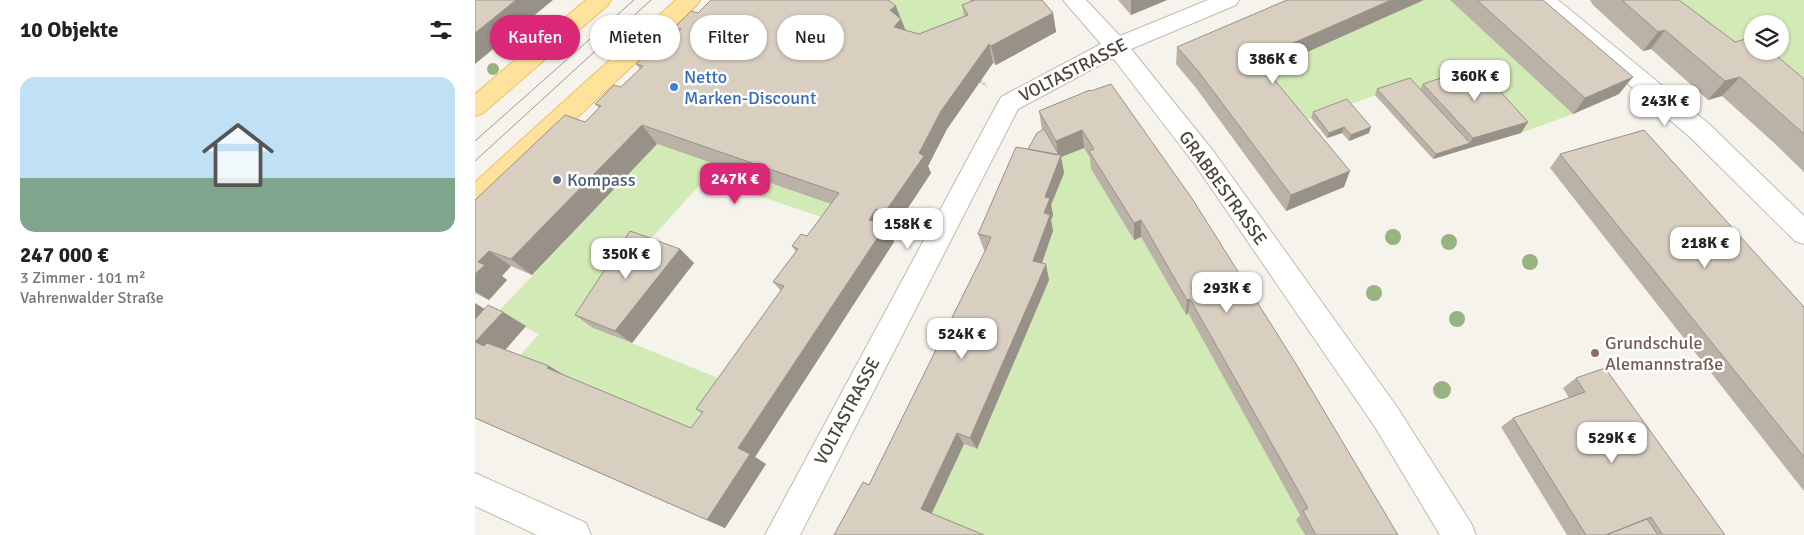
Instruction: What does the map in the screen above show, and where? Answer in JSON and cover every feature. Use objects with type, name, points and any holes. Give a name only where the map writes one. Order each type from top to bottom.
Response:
[{"type":"main road","points":[[475,108],[600,0]]},
{"type":"main road","points":[[475,198],[689,0]]},
{"type":"street","name":"GRABBESTRASSE","points":[[1074,0],[1115,46],[1205,159],[1386,418],[1459,535]]},
{"type":"street","name":"VOLTASTRASSE","points":[[782,535],[1009,103],[1115,46],[1228,0]]},
{"type":"street","points":[[1544,0],[1701,131],[1804,233]]},
{"type":"street","points":[[475,489],[573,535]]},
{"type":"green space","points":[[865,0],[969,0],[982,9],[926,54]]},
{"type":"green space","points":[[1424,0],[1450,0],[1573,114],[1521,133],[1418,95],[1407,84],[1295,124],[1254,76]]},
{"type":"green space","points":[[1639,0],[1804,0],[1804,115]]},
{"type":"green space","points":[[657,144],[848,210],[839,223],[706,178],[645,245],[594,328],[738,386],[709,439],[517,359],[539,334],[496,314]]},
{"type":"green space","points":[[1084,148],[1095,167],[1091,169],[1134,239],[1141,237],[1185,314],[1188,313],[1301,516],[1304,535],[972,535],[930,517],[964,444],[977,449],[1053,232],[1048,214],[1063,173],[1059,158]]},
{"type":"building","points":[[475,0],[516,0],[497,15],[490,15],[490,21],[475,33]]},
{"type":"building","points":[[711,0],[888,0],[896,6],[890,10],[901,19],[894,27],[919,34],[968,15],[962,5],[975,0],[1042,0],[1053,13],[991,46],[989,44],[941,111],[919,153],[924,156],[885,212],[876,209],[869,220],[886,225],[738,448],[750,454],[707,520],[475,418],[475,342],[484,346],[487,343],[549,366],[547,368],[691,428],[703,412],[696,409],[784,286],[773,282],[798,249],[792,246],[801,234],[807,236],[839,193],[642,125],[511,259],[489,251],[478,262],[485,265],[475,274],[475,200],[565,115],[585,122],[601,106],[595,104],[614,85],[621,87],[643,66],[636,64],[640,60],[680,60],[680,22],[691,11],[698,13]]},
{"type":"building","points":[[1287,0],[1391,0],[1257,59],[1350,171],[1291,195],[1198,71],[1177,47]]},
{"type":"building","points":[[1477,0],[1543,0],[1633,77],[1585,98]]},
{"type":"building","points":[[1622,0],[1679,0],[1735,42],[1744,40],[1744,60],[1782,60],[1804,79],[1804,134],[1740,77],[1725,81],[1665,30],[1658,32]]},
{"type":"building","points":[[1477,66],[1528,122],[1473,138],[1423,84]]},
{"type":"building","points":[[1410,78],[1470,143],[1436,154],[1377,89]]},
{"type":"building","points":[[1111,84],[1193,200],[1296,364],[1398,535],[1316,535],[1303,511],[1308,508],[1190,299],[1187,300],[1141,220],[1134,223],[1089,151],[1094,149],[1082,130],[1056,141],[1039,111],[1090,90]]},
{"type":"building","points":[[1347,99],[1371,127],[1351,135],[1344,127],[1329,133],[1313,112]]},
{"type":"building","points":[[1044,129],[1058,153],[1057,155],[1028,149],[1037,133]]},
{"type":"building","points":[[1644,130],[1804,307],[1804,457],[1560,154]]},
{"type":"building","points":[[1016,147],[1061,155],[1045,197],[1050,198],[1044,213],[1050,215],[1033,261],[1046,264],[970,438],[957,433],[921,509],[984,535],[834,535],[863,482],[869,485],[985,251],[991,237],[978,234]]},
{"type":"building","points":[[630,231],[680,249],[615,331],[575,315]]},
{"type":"building","points":[[488,305],[503,312],[475,342],[475,319]]},
{"type":"building","points":[[1605,368],[1725,535],[1663,535],[1651,517],[1606,535],[1586,535],[1513,418],[1585,392],[1576,378]]},
{"type":"building","points":[[1647,519],[1658,535],[1606,535]]},
{"type":"tram line","points":[[475,141],[634,0]]},
{"type":"tram line","points":[[475,161],[651,0]]},
{"type":"place","name":"Netto Marken-Discount","points":[[674,87]]},
{"type":"place","name":"Kompass","points":[[557,180]]},
{"type":"place","name":"Grundschule Alemannstraße","points":[[1595,353]]}]
